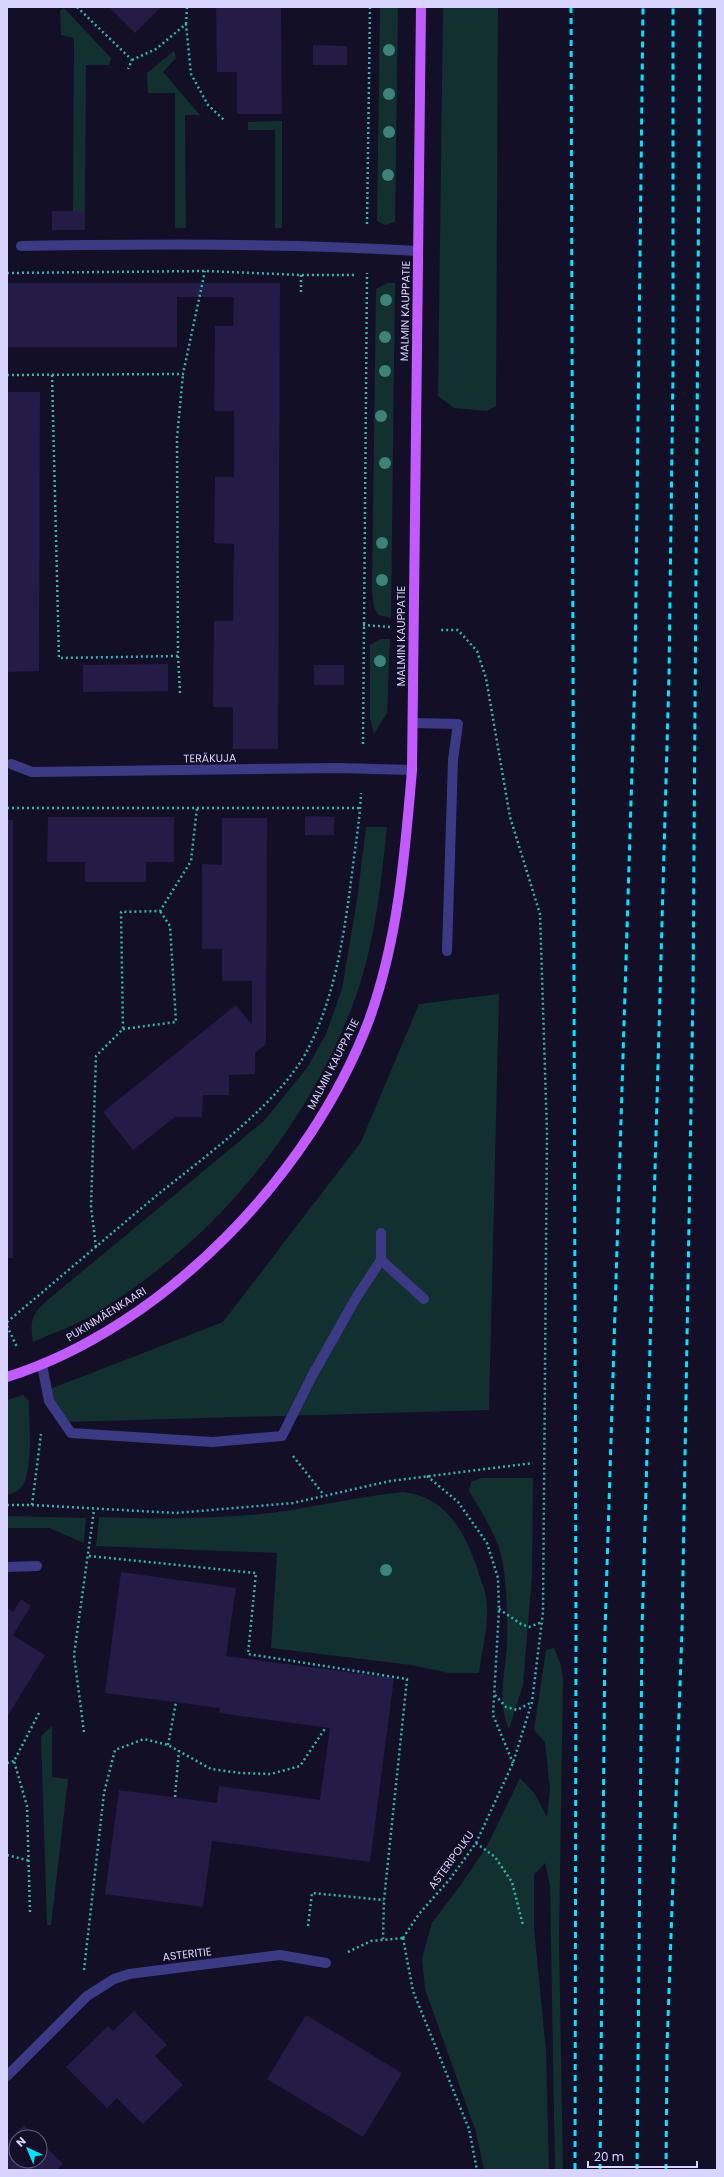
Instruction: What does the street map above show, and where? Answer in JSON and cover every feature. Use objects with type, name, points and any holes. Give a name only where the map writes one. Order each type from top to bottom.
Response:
[{"type":"main road","name":"MALMIN KAUPPATIE","points":[[241,1222],[262,1198],[309,1135],[346,1070],[369,1020],[385,965],[404,866],[412,770],[414,723],[412,603],[422,7]]},
{"type":"main road","name":"PUKINMÄENKAARI","points":[[7,1377],[42,1365],[92,1340],[140,1310],[192,1269],[241,1222]]},
{"type":"street","points":[[20,246],[128,244],[418,250]]},
{"type":"street","points":[[414,723],[458,724],[454,760],[448,952]]},
{"type":"street","name":"TERÄKUJA","points":[[11,764],[32,772],[362,769],[412,770]]},
{"type":"street","points":[[42,1365],[49,1401],[70,1433],[212,1442],[282,1436],[312,1376],[356,1298],[381,1260],[381,1233]]},
{"type":"street","points":[[381,1260],[424,1299]]},
{"type":"street","points":[[7,1566],[37,1566]]},
{"type":"street","name":"ASTERITIE","points":[[7,2076],[87,1996],[114,1979],[129,1974],[280,1955],[326,1963]]},
{"type":"path","points":[[77,7],[132,60]]},
{"type":"path","points":[[187,7],[186,24],[191,74],[208,105],[224,120]]},
{"type":"path","points":[[7,1322],[233,1133],[293,1072],[308,1050],[329,999],[337,971],[360,808],[365,703],[364,625],[370,7]]},
{"type":"path","points":[[128,69],[132,60],[156,49],[186,24]]},
{"type":"path","points":[[7,273],[205,271],[301,276],[367,274]]},
{"type":"path","points":[[180,693],[178,656],[177,438],[183,374],[205,271]]},
{"type":"path","points":[[301,276],[301,292]]},
{"type":"path","points":[[7,375],[183,374]]},
{"type":"path","points":[[52,375],[59,658],[178,656]]},
{"type":"path","points":[[7,808],[360,808]]},
{"type":"path","points":[[160,911],[192,861],[197,808]]},
{"type":"path","points":[[96,1247],[91,1207],[96,1056],[123,1028],[176,1022],[170,926],[160,911]]},
{"type":"path","points":[[123,1028],[121,912],[160,911]]},
{"type":"path","name":"ASTERIPOLKU","points":[[403,1938],[419,1914],[450,1879],[476,1843],[513,1764],[532,1702],[542,1622],[547,1132],[540,914]]},
{"type":"path","points":[[7,1326],[18,1348]]},
{"type":"path","points":[[32,1505],[41,1436],[40,1428]]},
{"type":"path","points":[[282,1436],[299,1465],[324,1495]]},
{"type":"path","points":[[7,1505],[176,1513],[293,1503],[390,1481],[533,1463]]},
{"type":"path","points":[[426,1476],[458,1502],[487,1543],[498,1578],[499,1609],[493,1716],[513,1764]]},
{"type":"path","points":[[84,1732],[74,1655],[89,1556],[94,1510]]},
{"type":"path","points":[[89,1556],[256,1573],[248,1654],[407,1679],[384,1900],[383,1939]]},
{"type":"path","points":[[499,1609],[520,1624],[529,1627],[542,1622]]},
{"type":"path","points":[[494,1694],[506,1707],[517,1710],[532,1702]]},
{"type":"path","points":[[168,1745],[176,1702]]},
{"type":"path","points":[[30,1912],[30,1861],[27,1806],[14,1761],[39,1713]]},
{"type":"path","points":[[87,1996],[83,1968],[104,1793],[115,1750],[144,1739],[168,1745],[211,1769],[240,1774],[271,1774],[300,1766],[326,1728]]},
{"type":"path","points":[[175,1797],[179,1750]]},
{"type":"path","points":[[7,1763],[14,1761]]},
{"type":"path","points":[[476,1843],[495,1857],[512,1882],[523,1925]]},
{"type":"path","points":[[7,1855],[30,1861]]},
{"type":"path","points":[[308,1926],[312,1893],[384,1900]]},
{"type":"path","points":[[326,1963],[371,1941],[403,1938],[413,1991],[469,2129],[477,2170]]},
{"type":"green space","points":[[380,7],[398,7],[395,222],[385,225],[377,221]]},
{"type":"green space","points":[[443,7],[498,7],[496,406],[487,411],[454,408],[438,396]]},
{"type":"green space","points":[[64,8],[111,58],[109,65],[86,65],[85,211],[73,211],[74,38],[61,35],[60,11]]},
{"type":"green space","points":[[174,51],[176,58],[163,72],[200,115],[185,115],[186,228],[175,228],[175,93],[148,93],[147,73]]},
{"type":"green space","points":[[282,121],[282,228],[275,228],[275,130],[248,130],[248,122]]},
{"type":"green space","points":[[387,283],[395,283],[391,618],[378,615],[374,607],[372,591],[376,289]]},
{"type":"green space","points":[[380,639],[390,639],[387,713],[374,734],[370,718],[370,645]]},
{"type":"green space","points":[[366,827],[387,827],[373,934],[363,976],[336,1044],[312,1091],[284,1135],[253,1177],[218,1216],[180,1252],[139,1284],[96,1313],[73,1325],[33,1342],[32,1320],[36,1312],[44,1303],[264,1121],[307,1068],[326,1034],[342,989],[357,900]]},
{"type":"green space","points":[[499,994],[489,1410],[65,1422],[45,1391],[223,1322],[361,1142],[419,1004]]},
{"type":"green space","points":[[23,1395],[29,1401],[29,1465],[21,1488],[7,1495],[7,1400]]},
{"type":"green space","points":[[482,1478],[533,1478],[532,1576],[523,1685],[509,1729],[503,1709],[503,1687],[507,1645],[507,1608],[501,1555],[485,1517],[469,1491],[471,1482]]},
{"type":"green space","points":[[403,1492],[418,1495],[443,1509],[460,1530],[473,1557],[485,1590],[487,1606],[486,1626],[479,1673],[449,1673],[411,1665],[271,1648],[277,1553],[96,1546],[99,1517],[174,1518],[250,1515]]},
{"type":"green space","points":[[7,1516],[86,1518],[84,1543],[49,1528],[7,1528]]},
{"type":"green space","points":[[554,1648],[561,1665],[563,1680],[559,1941],[563,2170],[555,2170],[550,1885],[545,1863],[534,1875],[534,1928],[546,2051],[549,2170],[484,2170],[476,2132],[425,1989],[422,1958],[432,1923],[460,1886],[487,1846],[520,1778],[535,1794],[547,1817],[550,1790],[545,1742],[534,1730],[546,1650]]},
{"type":"green space","points":[[52,1726],[52,1777],[68,1779],[51,1925],[47,1925],[41,1736]]},
{"type":"building","points":[[109,7],[161,7],[135,33]]},
{"type":"building","points":[[216,7],[281,7],[282,114],[237,114],[237,72],[217,72]]},
{"type":"building","points":[[313,45],[347,46],[347,65],[313,65]]},
{"type":"building","points":[[52,211],[85,211],[85,230],[52,230]]},
{"type":"building","points":[[7,283],[280,283],[278,749],[233,749],[233,707],[213,707],[214,621],[233,621],[234,544],[214,543],[215,477],[234,477],[234,411],[214,411],[215,326],[233,326],[234,297],[177,297],[177,347],[7,347]]},
{"type":"building","points":[[7,392],[40,392],[39,671],[7,672]]},
{"type":"building","points":[[168,664],[168,691],[83,692],[83,665]]},
{"type":"building","points":[[314,665],[344,665],[344,685],[314,685]]},
{"type":"building","points":[[305,816],[334,817],[334,835],[305,835]]},
{"type":"building","points":[[48,817],[174,817],[174,862],[146,862],[146,882],[85,882],[85,862],[47,862]]},
{"type":"building","points":[[222,818],[267,818],[266,1044],[255,1053],[255,1074],[229,1075],[229,1095],[203,1095],[202,1117],[175,1117],[133,1150],[103,1112],[236,1005],[252,1025],[252,981],[222,981],[222,949],[202,949],[202,864],[222,865]]},
{"type":"building","points":[[7,820],[13,820],[13,1258],[7,1258]]},
{"type":"building","points":[[121,1572],[236,1588],[226,1656],[394,1678],[370,1862],[212,1841],[203,1907],[105,1894],[119,1790],[217,1803],[219,1786],[320,1800],[330,1728],[219,1713],[220,1708],[105,1693]]},
{"type":"building","points":[[21,1599],[31,1606],[13,1635],[45,1655],[7,1717],[7,1608],[13,1612]]},
{"type":"building","points":[[134,2011],[167,2045],[155,2056],[183,2085],[143,2124],[117,2098],[107,2108],[66,2067],[108,2026],[113,2031]]},
{"type":"building","points":[[306,2015],[402,2073],[363,2137],[267,2079]]},
{"type":"building","points":[[24,2125],[28,2129],[20,2129]]},
{"type":"building","points":[[8,2141],[8,2169],[48,2169],[48,2149],[63,2164],[56,2170],[7,2170]]},
{"type":"railway","points":[[571,7],[576,1631],[575,2170]]},
{"type":"railway","points":[[600,2170],[605,1631],[635,674],[643,7]]},
{"type":"railway","points":[[637,2170],[642,1631],[669,675],[673,371],[673,7]]},
{"type":"railway","points":[[666,2170],[667,2047],[682,1630],[693,991],[700,7]]}]
